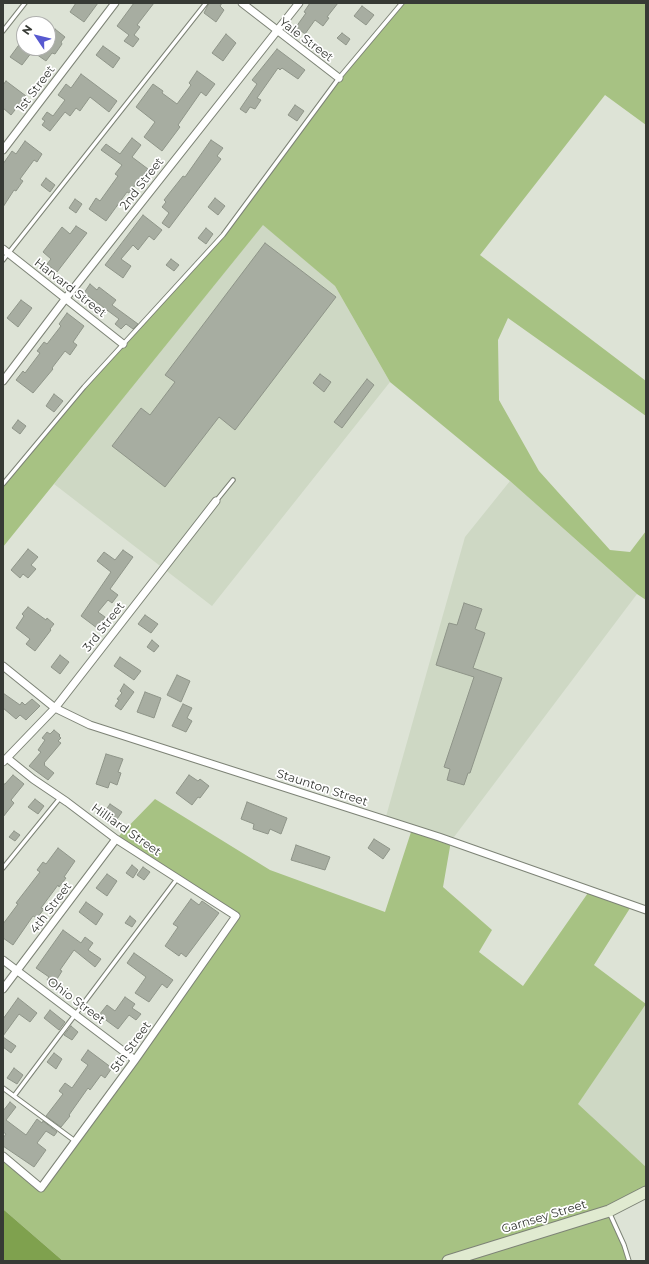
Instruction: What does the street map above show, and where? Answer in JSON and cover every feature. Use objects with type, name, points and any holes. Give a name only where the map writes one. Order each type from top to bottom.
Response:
[{"type":"street","name":"1st Street","points":[[3,150],[115,3]]},
{"type":"street","name":"Yale Street","points":[[242,3],[339,78]]},
{"type":"street","name":"2nd Street","points":[[3,380],[299,3]]},
{"type":"street","name":"Harvard Street","points":[[6,251],[123,344]]},
{"type":"street","name":"3rd Street","points":[[4,758],[55,708],[216,501]]},
{"type":"street","name":"Staunton Street","points":[[3,666],[55,708],[90,725],[439,837],[646,910]]},
{"type":"street","name":"Hilliard Street","points":[[4,758],[116,839],[236,916]]},
{"type":"street","name":"4th Street","points":[[3,989],[116,839]]},
{"type":"street","name":"5th Street","points":[[3,1156],[41,1188],[135,1060],[236,916]]},
{"type":"street","name":"Ohio Street","points":[[3,960],[135,1060]]},
{"type":"street","name":"Garnsey Street","points":[[448,1261],[609,1211],[646,1192]]},
{"type":"lane","points":[[3,31],[25,3]]},
{"type":"lane","points":[[3,260],[6,251],[206,3]]},
{"type":"lane","points":[[3,484],[84,387],[223,235],[339,78],[402,3]]},
{"type":"lane","points":[[216,501],[233,480]]},
{"type":"lane","points":[[3,868],[60,798]]},
{"type":"lane","points":[[14,1096],[177,878]]},
{"type":"lane","points":[[3,1088],[75,1141]]},
{"type":"lane","points":[[609,1211],[624,1245],[629,1261]]},
{"type":"shaded area","points":[[402,3],[646,3],[646,125],[605,95],[480,255],[646,381],[646,416],[508,318],[498,340],[499,400],[539,471],[610,550],[630,552],[646,531],[646,600],[637,594],[510,481],[390,382],[335,286],[263,225],[3,547],[3,484],[84,387],[223,235],[339,78]]},
{"type":"shaded area","points":[[263,224],[335,286],[390,382],[212,606],[54,484]]},
{"type":"shaded area","points":[[510,481],[637,594],[451,841],[385,820],[465,537]]},
{"type":"shaded area","points":[[155,799],[270,870],[385,912],[412,829],[451,841],[443,887],[492,930],[479,952],[523,986],[590,890],[632,905],[594,965],[646,1004],[578,1104],[646,1167],[646,1192],[609,1211],[629,1261],[63,1261],[3,1209],[3,1156],[41,1188],[236,917],[116,839]]},
{"type":"shaded area","points":[[646,1004],[646,1167],[577,1105]]},
{"type":"shaded area","points":[[3,1209],[63,1261],[3,1261]]},
{"type":"building","points":[[76,3],[98,3],[84,22],[70,12]]},
{"type":"building","points":[[134,3],[154,3],[137,25],[140,27],[134,35],[139,39],[133,47],[124,41],[129,35],[117,26]]},
{"type":"building","points":[[209,3],[222,3],[220,6],[224,10],[216,22],[204,13]]},
{"type":"building","points":[[310,3],[338,3],[327,17],[329,18],[323,26],[315,20],[305,34],[296,27],[306,13],[304,12]]},
{"type":"building","points":[[362,6],[374,15],[366,25],[354,16]]},
{"type":"building","points":[[56,30],[65,37],[61,42],[62,44],[56,53]]},
{"type":"building","points":[[342,33],[350,39],[346,45],[337,38]]},
{"type":"building","points":[[226,34],[236,43],[223,61],[212,53]]},
{"type":"building","points":[[103,46],[120,58],[113,68],[96,55]]},
{"type":"building","points":[[16,49],[16,56],[29,56],[22,65],[10,57]]},
{"type":"building","points":[[277,49],[305,70],[298,79],[282,68],[280,70],[278,68],[257,98],[261,100],[255,109],[250,107],[246,113],[240,109],[257,84],[252,80]]},
{"type":"building","points":[[39,56],[50,56],[46,61]]},
{"type":"building","points":[[197,71],[215,84],[206,96],[201,92],[178,125],[180,127],[162,151],[144,137],[155,122],[136,107],[153,84],[177,104],[191,85],[189,83]]},
{"type":"building","points":[[81,74],[117,101],[109,112],[90,97],[80,111],[76,108],[70,116],[65,112],[50,131],[42,125],[45,121],[42,119],[47,112],[53,116],[65,100],[58,95],[66,84],[71,88]]},
{"type":"building","points":[[6,81],[26,96],[11,115],[3,108],[3,85]]},
{"type":"building","points":[[295,105],[304,111],[297,121],[288,115]]},
{"type":"building","points":[[132,138],[141,145],[132,157],[148,169],[129,193],[127,192],[106,221],[89,209],[96,198],[100,201],[118,176],[115,174],[122,165],[101,150],[106,144],[120,154]]},
{"type":"building","points":[[211,140],[223,148],[217,156],[221,159],[169,228],[162,223],[169,213],[162,207],[166,202],[164,200],[183,176],[185,177]]},
{"type":"building","points":[[25,141],[42,154],[37,162],[34,160],[20,179],[23,181],[16,191],[14,190],[3,207],[3,164],[12,151],[16,154]]},
{"type":"building","points":[[46,178],[55,185],[50,192],[41,185]]},
{"type":"building","points":[[215,198],[225,206],[218,215],[208,207]]},
{"type":"building","points":[[75,199],[82,204],[76,213],[69,208]]},
{"type":"building","points":[[143,215],[162,230],[154,240],[149,236],[138,250],[133,245],[121,259],[131,266],[123,278],[105,265]]},
{"type":"building","points":[[76,226],[87,233],[57,272],[47,264],[51,259],[43,252],[62,227],[70,234]]},
{"type":"building","points":[[206,228],[213,234],[206,244],[198,238]]},
{"type":"building","points":[[265,243],[336,297],[235,430],[219,417],[165,487],[112,446],[141,408],[150,415],[175,382],[165,375]]},
{"type":"building","points":[[171,259],[179,265],[174,271],[166,265]]},
{"type":"building","points":[[90,284],[97,290],[99,287],[116,300],[112,305],[138,324],[133,329],[126,324],[121,329],[115,324],[119,319],[84,293]]},
{"type":"building","points":[[21,300],[32,308],[18,327],[7,318]]},
{"type":"building","points":[[67,313],[84,326],[73,342],[77,345],[70,355],[65,351],[52,368],[53,369],[33,393],[16,380],[23,371],[25,373],[40,353],[37,351],[44,342],[47,344],[61,326],[59,324]]},
{"type":"building","points":[[320,374],[331,382],[324,392],[313,383]]},
{"type":"building","points":[[367,379],[374,385],[342,428],[334,422]]},
{"type":"building","points":[[54,394],[63,401],[54,412],[46,406]]},
{"type":"building","points":[[18,420],[26,426],[20,434],[12,428]]},
{"type":"building","points":[[28,549],[38,557],[31,565],[36,569],[28,578],[23,574],[20,578],[11,570]]},
{"type":"building","points":[[123,550],[133,557],[110,589],[118,595],[112,603],[108,600],[98,612],[105,617],[97,628],[81,616],[111,572],[97,561],[104,552],[115,560]]},
{"type":"building","points":[[464,603],[482,609],[475,629],[485,633],[473,668],[502,678],[470,773],[468,773],[464,785],[447,780],[450,769],[444,767],[474,677],[436,665],[449,623],[457,625]]},
{"type":"building","points":[[28,607],[54,624],[35,651],[26,644],[30,639],[16,628],[24,616],[22,614]]},
{"type":"building","points":[[145,615],[158,624],[151,633],[138,624]]},
{"type":"building","points":[[152,640],[159,646],[154,652],[147,647]]},
{"type":"building","points":[[60,655],[69,662],[60,674],[51,667]]},
{"type":"building","points":[[120,657],[141,671],[134,680],[114,666]]},
{"type":"building","points":[[177,675],[190,681],[181,702],[167,695]]},
{"type":"building","points":[[124,684],[134,692],[121,710],[115,706],[119,700],[117,699],[122,693],[120,691]]},
{"type":"building","points":[[145,692],[161,698],[154,718],[137,712]]},
{"type":"building","points":[[3,693],[20,705],[22,702],[25,705],[32,699],[40,706],[26,720],[20,715],[16,719],[3,708]]},
{"type":"building","points":[[183,704],[192,708],[187,718],[192,721],[186,732],[172,726]]},
{"type":"building","points":[[54,730],[60,735],[59,736],[61,738],[58,741],[61,743],[44,763],[44,765],[54,773],[48,780],[29,766],[41,752],[38,750],[45,740],[42,738],[47,732],[50,734]]},
{"type":"building","points":[[106,754],[123,759],[118,772],[121,773],[117,785],[110,782],[108,788],[96,784]]},
{"type":"building","points":[[13,775],[24,784],[11,800],[14,803],[3,817],[3,784],[5,784]]},
{"type":"building","points":[[189,775],[198,781],[200,779],[209,786],[200,798],[198,797],[192,805],[176,793]]},
{"type":"building","points":[[35,799],[44,806],[38,814],[28,807]]},
{"type":"building","points":[[247,802],[287,818],[281,834],[270,829],[268,834],[253,829],[254,824],[241,819]]},
{"type":"building","points":[[110,804],[122,812],[115,822],[103,814]]},
{"type":"building","points":[[14,831],[20,835],[15,841],[9,837]]},
{"type":"building","points":[[374,839],[390,849],[383,859],[368,848]]},
{"type":"building","points":[[296,845],[330,857],[325,870],[291,860]]},
{"type":"building","points":[[58,848],[75,861],[64,877],[66,878],[59,887],[58,885],[41,908],[44,909],[37,918],[33,916],[13,945],[3,938],[3,924],[18,904],[16,903],[40,872],[37,870],[43,862],[46,864]]},
{"type":"building","points":[[132,865],[138,870],[133,878],[126,873]]},
{"type":"building","points":[[143,867],[150,872],[144,880],[137,875]]},
{"type":"building","points":[[107,874],[117,881],[107,896],[96,888]]},
{"type":"building","points":[[191,899],[199,905],[202,901],[219,913],[186,957],[181,953],[179,956],[165,946],[178,927],[173,924]]},
{"type":"building","points":[[86,902],[103,914],[96,925],[79,912]]},
{"type":"building","points":[[130,916],[136,921],[132,927],[125,923]]},
{"type":"building","points":[[63,930],[81,943],[85,937],[93,943],[88,950],[101,959],[95,967],[74,950],[60,970],[62,971],[54,984],[47,980],[49,977],[36,968]]},
{"type":"building","points":[[134,953],[173,980],[167,988],[162,984],[149,1002],[135,993],[146,977],[127,963]]},
{"type":"building","points":[[125,997],[135,1004],[132,1008],[141,1014],[136,1020],[129,1015],[118,1029],[99,1015],[107,1005],[115,1011]]},
{"type":"building","points":[[18,998],[37,1013],[30,1022],[19,1014],[3,1036],[3,1019]]},
{"type":"building","points":[[50,1010],[65,1022],[59,1030],[44,1018]]},
{"type":"building","points":[[71,1026],[78,1032],[72,1040],[64,1035]]},
{"type":"building","points":[[3,1037],[16,1046],[11,1053],[3,1047]]},
{"type":"building","points":[[88,1050],[112,1068],[105,1078],[101,1075],[90,1090],[88,1088],[61,1127],[46,1116],[63,1094],[59,1091],[65,1083],[72,1088],[88,1065],[81,1060]]},
{"type":"building","points":[[54,1053],[62,1059],[56,1069],[47,1062]]},
{"type":"building","points":[[14,1068],[23,1075],[17,1084],[7,1078]]},
{"type":"building","points":[[10,1102],[16,1107],[6,1120],[26,1135],[37,1119],[42,1123],[43,1121],[57,1132],[54,1136],[46,1131],[37,1143],[46,1150],[34,1167],[3,1146],[3,1138],[6,1134],[3,1132],[3,1111]]}]
